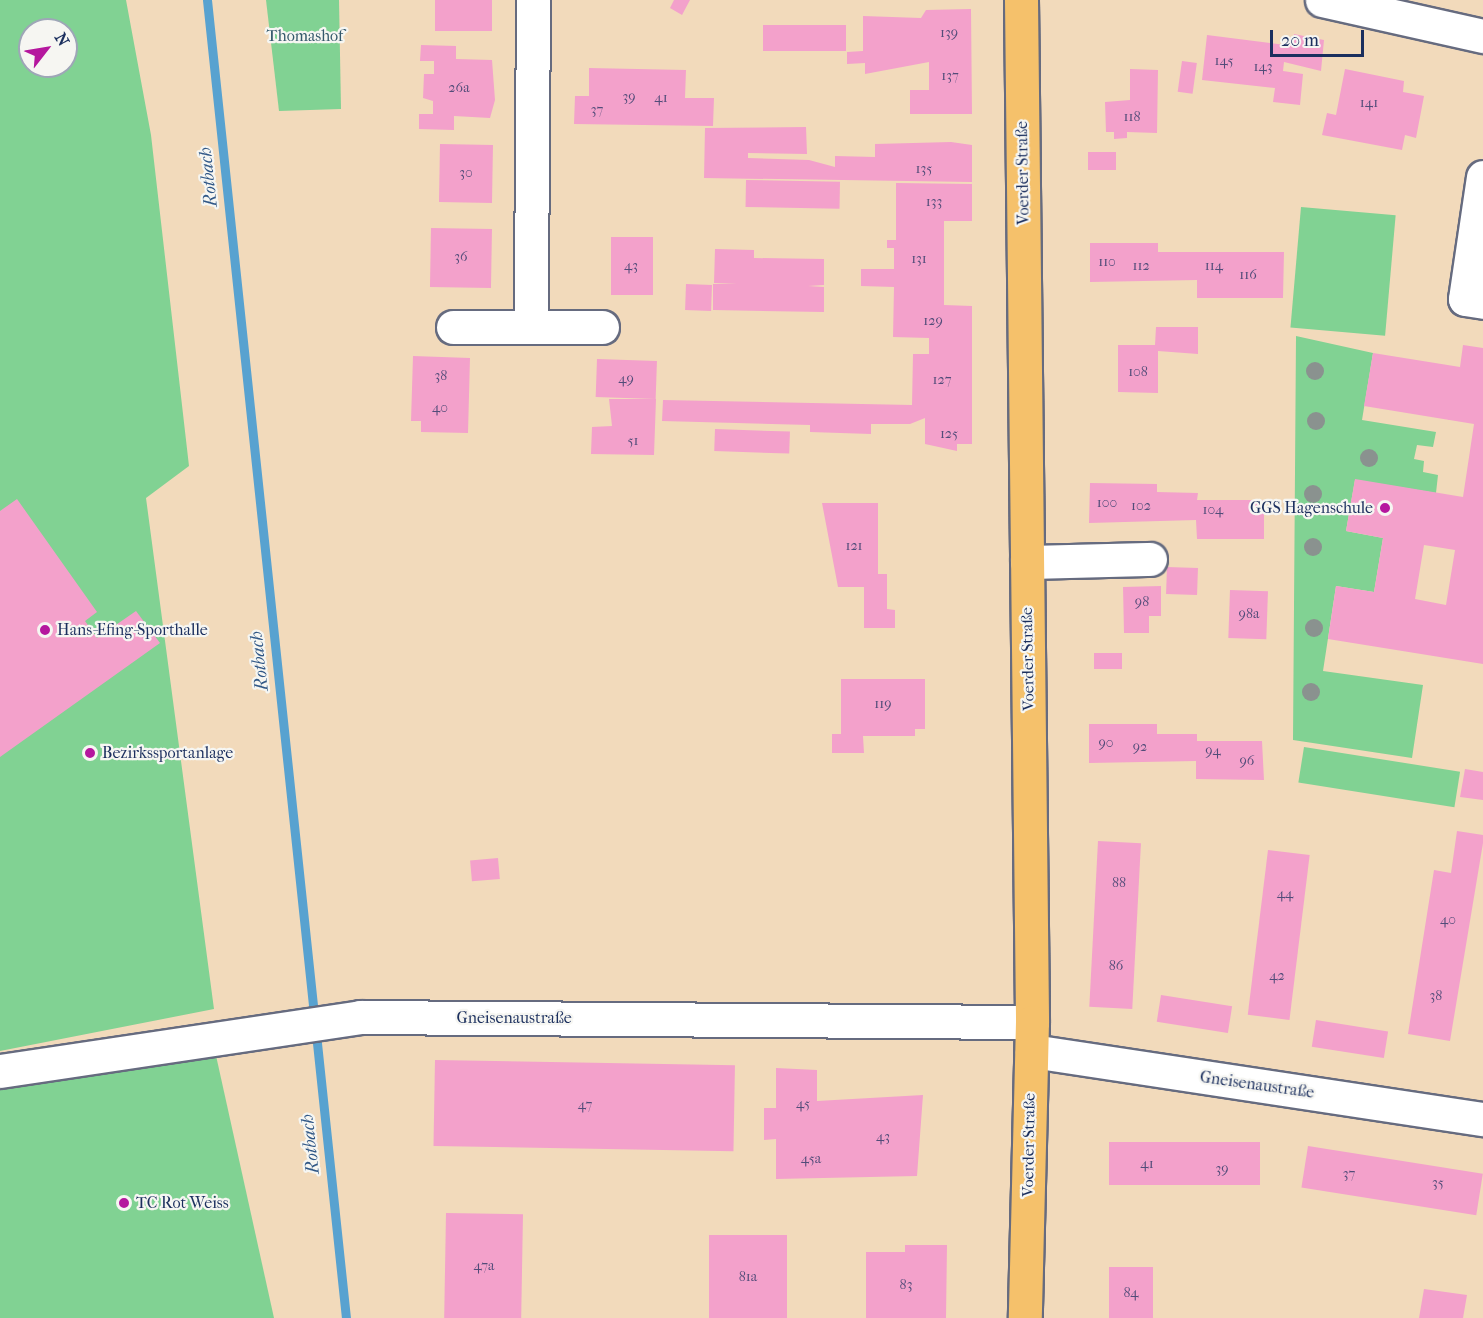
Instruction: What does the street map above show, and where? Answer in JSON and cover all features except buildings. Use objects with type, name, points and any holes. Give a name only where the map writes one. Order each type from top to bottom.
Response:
[{"type":"main road","name":"Voerder Straße","points":[[1021,0],[1032,1037],[1025,1318]]},
{"type":"street","points":[[531,327],[533,0]]},
{"type":"street","points":[[1322,0],[1483,36]]},
{"type":"street","points":[[1483,177],[1465,299],[1483,302]]},
{"type":"street","points":[[453,327],[602,327]]},
{"type":"street","points":[[1027,562],[1150,559]]},
{"type":"street","name":"Gneisenaustraße","points":[[0,1071],[350,1017],[1032,1037],[1482,1111]]},
{"type":"green space","name":"Bezirkssportanlage","points":[[0,0],[126,0],[151,135],[189,466],[146,498],[214,1009],[0,1051]]},
{"type":"green space","name":"Thomashof","points":[[266,0],[339,0],[341,109],[279,111]]},
{"type":"green space","points":[[1301,207],[1396,215],[1385,336],[1290,328]]},
{"type":"green space","points":[[1296,336],[1373,353],[1362,420],[1436,432],[1433,447],[1417,445],[1414,459],[1424,461],[1423,472],[1438,475],[1436,493],[1355,480],[1346,531],[1383,538],[1374,592],[1336,586],[1323,671],[1423,685],[1412,758],[1293,740]]},
{"type":"green space","points":[[1304,747],[1460,772],[1454,807],[1298,783]]},
{"type":"green space","name":"TC Rot Weiss","points":[[215,1051],[274,1318],[0,1318],[0,1088]]},
{"type":"waterway","name":"Rotbach","points":[[207,0],[346,1318]]},
{"type":"place","name":"GGS Hagenschule","points":[[1385,508]]},
{"type":"place","name":"Hans-Efing-Sporthalle","points":[[45,630]]},
{"type":"place","name":"Bezirkssportanlage","points":[[90,753]]},
{"type":"place","name":"TC Rot Weiss","points":[[124,1203]]}]
